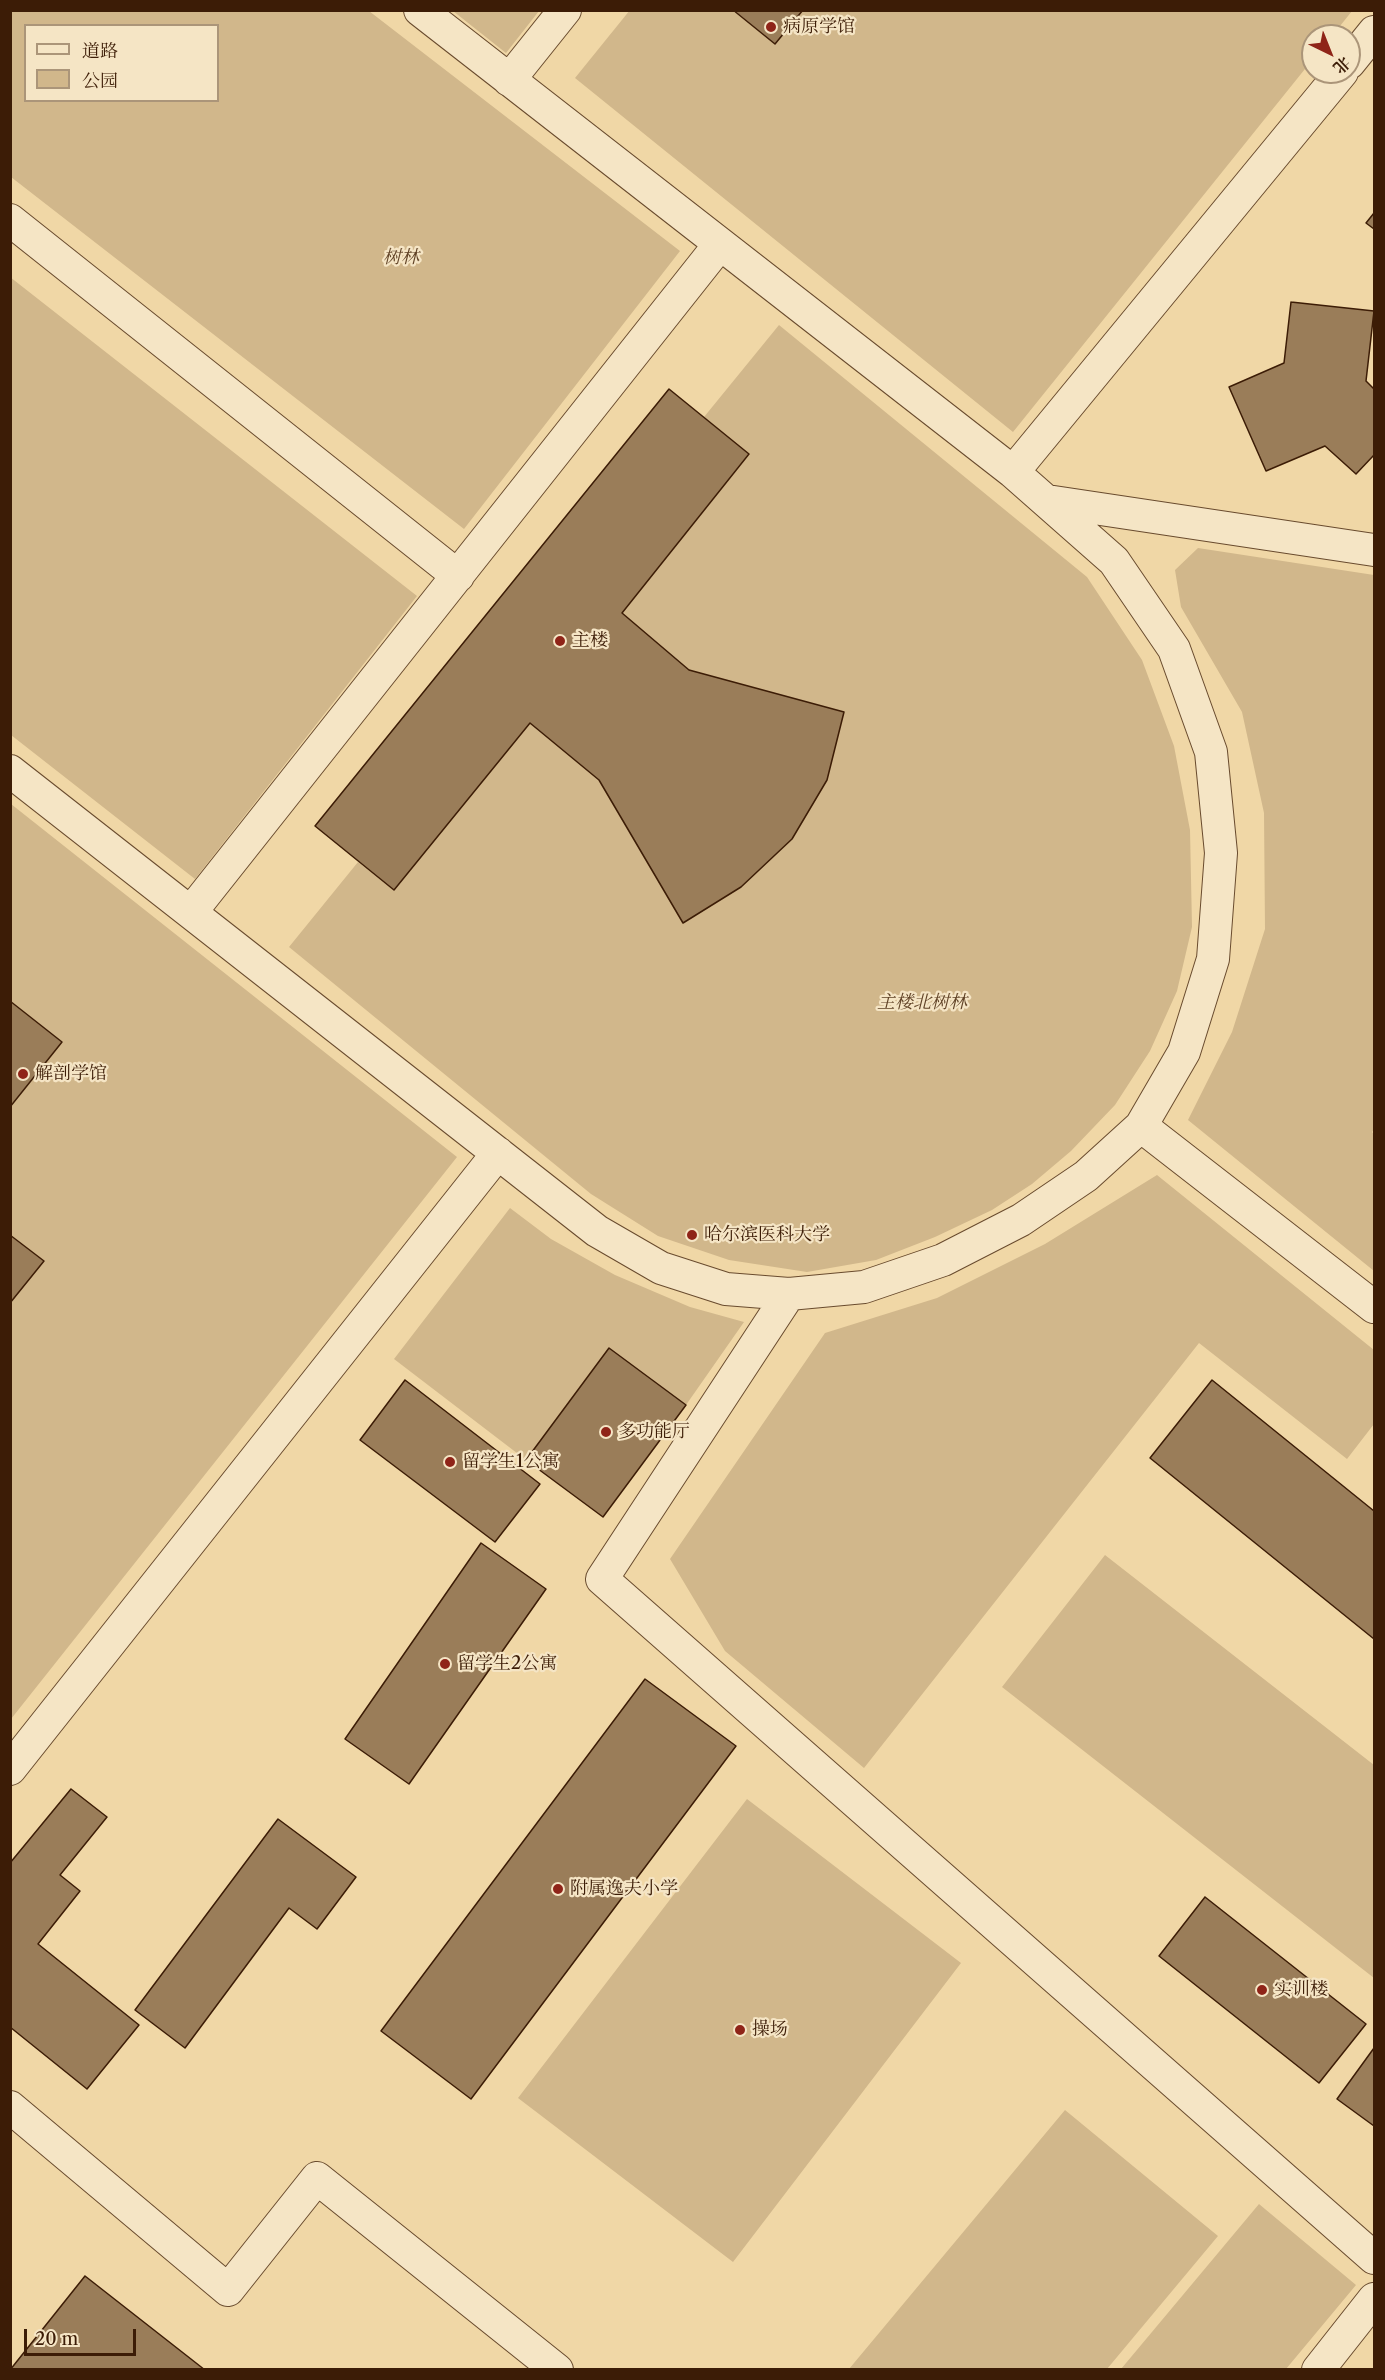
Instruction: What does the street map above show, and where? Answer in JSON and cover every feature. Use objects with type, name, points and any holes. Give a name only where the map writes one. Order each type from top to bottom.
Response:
[{"type":"street","points":[[10,771],[597,1231],[662,1268],[726,1289],[789,1294],[864,1287],[943,1260],[1021,1220],[1086,1176],[1141,1126],[1184,1052],[1213,959],[1221,853],[1210,752],[1174,649],[1113,561],[1014,472],[420,10]]},
{"type":"street","points":[[509,80],[566,10]]},
{"type":"street","points":[[1361,48],[1374,32]]},
{"type":"street","points":[[1014,472],[1332,84]]},
{"type":"street","points":[[10,220],[458,576]]},
{"type":"street","points":[[191,912],[720,244]]},
{"type":"street","points":[[1047,501],[1374,550]]},
{"type":"street","points":[[1141,1126],[1374,1307]]},
{"type":"street","points":[[10,1769],[498,1153]]},
{"type":"street","points":[[789,1294],[602,1579],[1374,2258]]},
{"type":"street","points":[[10,2107],[228,2290],[317,2178],[557,2370]]},
{"type":"street","points":[[1318,2370],[1374,2299]]},
{"type":"green space","points":[[630,10],[733,11],[775,44],[803,11],[1352,11],[1342,24],[1301,24],[1301,74],[1013,432],[575,78]]},
{"type":"green space","name":"树林","points":[[10,11],[369,11],[680,251],[464,529],[11,177]]},
{"type":"green space","points":[[453,11],[539,11],[506,53]]},
{"type":"green space","points":[[10,277],[417,596],[195,879],[11,735]]},
{"type":"green space","name":"主楼北树林","points":[[779,325],[1087,577],[1142,660],[1174,746],[1190,830],[1192,927],[1177,991],[1150,1051],[1115,1105],[1071,1151],[1032,1184],[992,1210],[935,1237],[876,1260],[807,1272],[729,1260],[658,1236],[591,1194],[289,947],[358,862],[394,890],[530,723],[599,780],[683,923],[741,887],[792,839],[827,780],[844,712],[689,670],[622,613],[749,455],[704,417]]},
{"type":"green space","points":[[1198,548],[1374,575],[1374,1130],[1372,1132],[1374,1134],[1374,1271],[1188,1120],[1232,1032],[1265,929],[1264,813],[1242,712],[1181,607],[1175,570]]},
{"type":"green space","points":[[11,804],[457,1157],[11,1719],[10,1303],[44,1261],[11,1235],[11,1107],[62,1042],[11,1001]]},
{"type":"green space","points":[[1157,1175],[1374,1350],[1374,1424],[1347,1459],[1199,1343],[864,1768],[725,1651],[670,1559],[825,1333],[937,1298],[1045,1244]]},
{"type":"green space","points":[[510,1208],[551,1239],[615,1275],[690,1307],[744,1322],[686,1405],[609,1348],[526,1460],[394,1359]]},
{"type":"green space","points":[[1105,1555],[1374,1765],[1374,1978],[1002,1687]]},
{"type":"green space","name":"操场","points":[[747,1799],[961,1963],[733,2262],[518,2098]]},
{"type":"green space","points":[[1065,2110],[1218,2236],[1107,2369],[849,2369]]},
{"type":"green space","points":[[1259,2204],[1356,2285],[1286,2369],[1121,2369]]},
{"type":"building","name":"病原学馆","points":[[733,10],[803,10],[775,44]]},
{"type":"building","points":[[1374,213],[1374,229],[1366,223]]},
{"type":"building","points":[[1291,302],[1374,311],[1366,381],[1374,389],[1374,455],[1356,474],[1325,446],[1266,471],[1229,387],[1284,363]]},
{"type":"building","name":"主楼","points":[[669,389],[749,454],[622,613],[689,670],[844,712],[827,780],[792,839],[741,887],[683,923],[599,780],[530,723],[394,890],[315,826]]},
{"type":"building","name":"解剖学馆","points":[[10,1001],[62,1042],[10,1107]]},
{"type":"building","points":[[10,1235],[44,1261],[10,1303]]},
{"type":"building","name":"多功能厅","points":[[609,1348],[686,1405],[603,1517],[526,1460]]},
{"type":"building","name":"留学生1公寓","points":[[405,1380],[540,1484],[495,1542],[360,1440]]},
{"type":"building","points":[[1212,1380],[1374,1511],[1374,1639],[1150,1458]]},
{"type":"building","name":"留学生2公寓","points":[[481,1543],[546,1589],[409,1784],[345,1739]]},
{"type":"building","name":"附属逸夫小学","points":[[645,1679],[736,1746],[471,2099],[381,2031]]},
{"type":"building","points":[[71,1789],[107,1817],[60,1875],[80,1891],[38,1944],[139,2025],[87,2089],[10,2027],[10,1863]]},
{"type":"building","points":[[278,1819],[356,1877],[317,1929],[289,1908],[185,2048],[135,2010]]},
{"type":"building","name":"实训楼","points":[[1205,1897],[1366,2024],[1319,2083],[1159,1956]]},
{"type":"building","points":[[1374,2048],[1374,2126],[1337,2099]]},
{"type":"building","points":[[85,2276],[205,2370],[10,2370]]},
{"type":"place","name":"病原学馆","points":[[771,27]]},
{"type":"place","name":"主楼","points":[[560,641]]},
{"type":"place","name":"解剖学馆","points":[[23,1074]]},
{"type":"place","name":"哈尔滨医科大学","points":[[692,1235]]},
{"type":"place","name":"多功能厅","points":[[606,1432]]},
{"type":"place","name":"留学生1公寓","points":[[450,1462]]},
{"type":"place","name":"留学生2公寓","points":[[445,1664]]},
{"type":"place","name":"附属逸夫小学","points":[[558,1889]]},
{"type":"place","name":"实训楼","points":[[1262,1990]]},
{"type":"place","name":"操场","points":[[740,2030]]}]
